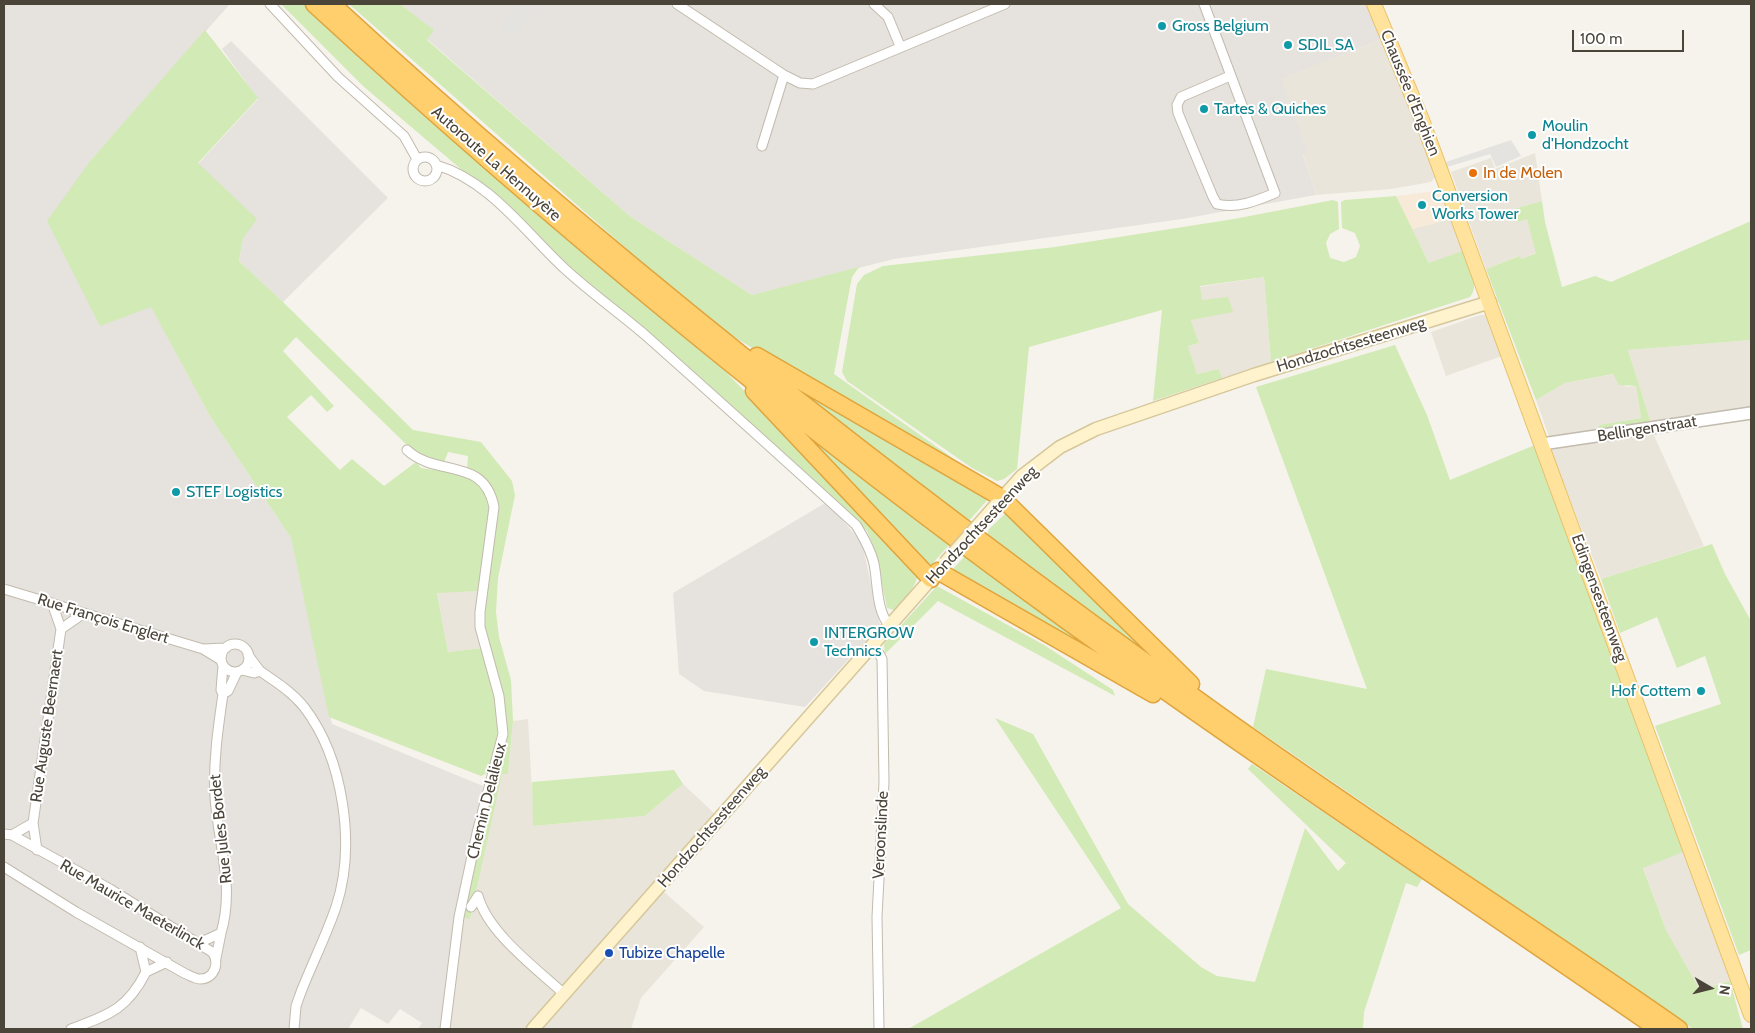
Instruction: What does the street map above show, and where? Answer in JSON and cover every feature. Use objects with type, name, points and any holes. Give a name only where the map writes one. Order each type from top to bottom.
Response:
[{"type":"highway","name":"Autoroute La Hennuyère","points":[[314,4],[485,155],[684,314]]},
{"type":"highway","name":"Autoroute La Hennuyère","points":[[332,4],[684,314]]},
{"type":"highway","points":[[684,314],[700,315],[736,343],[790,377],[999,502],[1199,692],[1220,715]]},
{"type":"highway","points":[[684,314],[773,410],[938,571],[1168,703],[1192,710]]},
{"type":"highway","points":[[684,314],[946,531],[1192,710],[1658,1029]]},
{"type":"highway","points":[[684,314],[960,526],[1220,715],[1679,1029]]},
{"type":"main road","name":"Chaussée d'Enghien","points":[[1374,4],[1445,182]]},
{"type":"main road","name":"Edingensesteenweg","points":[[1445,182],[1751,1015]]},
{"type":"main road","name":"Hondzochtsesteenweg","points":[[533,1029],[1022,476],[1060,446],[1096,428],[1254,375],[1490,302]]},
{"type":"street","points":[[270,4],[338,77],[404,136],[417,159]]},
{"type":"street","points":[[677,4],[784,75],[800,83],[813,84],[900,46],[1005,4]]},
{"type":"street","points":[[874,4],[888,18],[900,46]]},
{"type":"street","points":[[1204,4],[1275,194],[1257,201],[1229,207],[1217,204],[1213,197],[1178,113],[1177,105],[1181,97],[1230,76]]},
{"type":"street","points":[[762,146],[784,75]]},
{"type":"street","points":[[427,157],[433,160],[436,165],[436,173],[432,179],[421,181],[413,173],[413,165],[417,159],[427,157]]},
{"type":"street","points":[[436,165],[467,178],[493,198],[566,270],[700,384],[856,525],[869,548],[881,608],[889,625]]},
{"type":"street","name":"Bellingenstraat","points":[[1542,444],[1751,413]]},
{"type":"street","name":"Chemin Delalieux","points":[[408,450],[424,462],[474,475],[484,482],[491,493],[494,507],[480,619],[499,696],[503,734],[481,816],[459,917],[445,1029]]},
{"type":"street","name":"Rue François Englert","points":[[4,589],[203,649]]},
{"type":"street","points":[[52,603],[62,629],[84,613]]},
{"type":"street","name":"Rue Auguste Beernaert","points":[[38,850],[33,823],[62,629]]},
{"type":"street","name":"Veroonslinde","points":[[873,643],[882,659],[884,772],[877,917],[880,982],[879,1029]]},
{"type":"street","points":[[203,649],[213,647],[226,648],[232,645],[239,645],[245,649],[260,671],[290,692],[304,708],[316,727],[338,783],[346,825],[344,864],[336,907],[296,1006],[294,1029]]},
{"type":"street","points":[[226,648],[222,663],[221,690],[224,694],[228,691],[240,671],[248,664],[248,655]]},
{"type":"street","points":[[203,649],[222,663],[229,671],[254,673],[260,671]]},
{"type":"street","name":"Rue Jules Bordet","points":[[216,958],[227,906],[228,884],[217,814],[215,772],[224,694]]},
{"type":"street","name":"Rue Auguste Beernaert","points":[[8,834],[33,823]]},
{"type":"street","name":"Rue Maurice Maeterlinck","points":[[4,867],[76,912],[201,979],[212,974],[216,966],[216,958],[212,952],[110,889],[8,834]]},
{"type":"street","points":[[471,907],[478,896],[482,909],[496,929],[564,994]]},
{"type":"street","points":[[199,944],[221,933]]},
{"type":"street","points":[[140,947],[146,972]]},
{"type":"street","points":[[71,1029],[110,1015],[132,997],[146,972],[167,962]]},
{"type":"shaded area","points":[[4,4],[230,4],[91,160],[151,306],[211,418],[291,538],[332,724],[483,786],[449,956],[442,1029],[418,1029],[422,1023],[400,1009],[388,1024],[361,1008],[348,1029],[4,1029]]},
{"type":"shaded area","points":[[400,4],[1367,4],[1382,39],[1281,79],[1308,151],[1303,154],[1316,195],[1182,219],[894,259],[752,295],[631,217],[427,39],[433,30]]},
{"type":"shaded area","points":[[517,4],[540,4],[512,37],[499,26]]},
{"type":"shaded area","points":[[1382,39],[1436,176],[1431,182],[1391,189],[1316,195],[1303,153],[1308,151],[1280,79]]},
{"type":"shaded area","points":[[231,41],[388,198],[283,302],[239,261],[243,238],[198,164],[258,99],[222,49]]},
{"type":"shaded area","points":[[1511,140],[1521,156],[1496,167],[1490,154],[1447,167],[1446,162]]},
{"type":"shaded area","points":[[1535,153],[1542,201],[1514,209],[1527,219],[1537,252],[1522,259],[1518,256],[1486,269],[1451,172],[1491,158],[1495,169]]},
{"type":"shaded area","points":[[1435,191],[1441,193],[1450,219],[1412,229],[1396,196]]},
{"type":"shaded area","points":[[1450,219],[1462,251],[1430,264],[1412,229]]},
{"type":"shaded area","points":[[1264,277],[1271,362],[1222,378],[1219,369],[1197,374],[1188,346],[1199,343],[1191,320],[1202,300],[1199,287]]},
{"type":"shaded area","points":[[1480,315],[1485,315],[1491,321],[1502,356],[1446,376],[1431,332]]},
{"type":"shaded area","points":[[1751,340],[1751,409],[1651,423],[1628,350]]},
{"type":"shaded area","points":[[1614,374],[1626,387],[1636,386],[1641,418],[1599,425],[1598,431],[1550,439],[1536,400],[1565,383]]},
{"type":"shaded area","points":[[1652,431],[1704,546],[1601,579],[1550,448]]},
{"type":"shaded area","points":[[827,502],[862,543],[880,625],[805,707],[704,691],[679,674],[673,593]]},
{"type":"shaded area","points":[[479,591],[482,648],[448,652],[437,592]]},
{"type":"shaded area","points":[[528,719],[534,826],[645,816],[683,784],[716,815],[528,1029],[448,1029],[462,917],[470,918],[495,799],[502,774],[508,774],[513,721]]},
{"type":"shaded area","points":[[1686,851],[1730,981],[1700,990],[1666,930],[1643,867]]},
{"type":"shaded area","points":[[663,891],[704,927],[641,998],[631,1029],[542,1029]]},
{"type":"green space","points":[[281,4],[304,4],[642,301],[727,373],[919,572],[913,588],[902,602],[894,610],[887,608],[874,547],[867,531],[575,274],[489,193],[363,86]]},
{"type":"green space","points":[[349,4],[400,4],[434,30],[427,40],[631,217],[752,295],[859,267],[852,277],[834,374],[985,481],[983,485],[729,334],[662,280]]},
{"type":"green space","points":[[205,30],[258,98],[198,163],[257,219],[243,238],[239,261],[413,430],[481,442],[512,481],[515,495],[498,578],[496,612],[499,637],[511,680],[513,721],[508,774],[502,774],[470,919],[462,917],[504,721],[482,618],[497,503],[491,486],[479,475],[467,470],[468,456],[448,452],[443,465],[413,451],[296,337],[283,351],[334,406],[327,412],[311,395],[287,417],[340,470],[352,459],[384,486],[416,462],[421,468],[471,478],[481,487],[487,499],[490,514],[490,530],[479,591],[437,593],[448,652],[482,648],[491,681],[497,709],[497,738],[489,772],[481,776],[329,717],[291,538],[211,418],[151,307],[100,326],[47,221],[91,160]]},
{"type":"green space","points":[[1396,196],[1429,263],[1462,251],[1474,280],[1473,292],[1470,297],[1271,362],[1264,277],[1200,286],[1202,300],[1228,297],[1233,312],[1191,320],[1199,343],[1188,346],[1197,374],[1219,369],[1222,378],[1153,401],[1162,310],[1029,347],[1017,469],[1004,479],[997,481],[972,468],[847,381],[842,372],[857,284],[864,275],[883,266],[1055,247],[1234,219],[1333,200],[1338,202],[1339,229],[1330,234],[1326,243],[1330,258],[1344,262],[1356,257],[1360,246],[1355,233],[1342,228],[1341,202],[1345,200]]},
{"type":"green space","points":[[1542,201],[1545,222],[1562,287],[1595,276],[1611,282],[1751,221],[1751,340],[1628,350],[1651,423],[1598,431],[1599,425],[1641,418],[1636,386],[1619,385],[1613,374],[1565,383],[1536,400],[1486,269],[1519,256],[1522,259],[1536,253],[1527,219],[1518,222],[1514,209]]},
{"type":"green space","points":[[1395,345],[1427,415],[1450,480],[1535,445],[1686,851],[1643,868],[1666,930],[1700,990],[1730,981],[1743,1029],[1693,1029],[1253,727],[1266,669],[1367,689],[1256,387]]},
{"type":"green space","points":[[811,393],[990,497],[967,523],[807,398]]},
{"type":"green space","points":[[814,441],[950,544],[928,568],[807,443]]},
{"type":"green space","points":[[1007,512],[1139,640],[1136,645],[987,536],[989,529]]},
{"type":"green space","points":[[1712,544],[1725,574],[1751,621],[1751,950],[1739,955],[1655,726],[1721,704],[1705,656],[1677,668],[1657,617],[1620,633],[1601,579]]},
{"type":"green space","points":[[965,556],[1094,649],[1091,654],[953,573],[953,569]]},
{"type":"green space","points":[[937,586],[1044,645],[1113,690],[1115,696],[938,601],[885,654],[884,644]]},
{"type":"green space","points":[[995,718],[1033,734],[1128,904],[1201,967],[1217,976],[1255,982],[1305,828],[1338,871],[1346,863],[1248,769],[1252,764],[1422,879],[1417,887],[1406,883],[1364,1012],[1363,1029],[908,1029],[1121,908]]},
{"type":"green space","points":[[674,770],[683,784],[645,816],[533,826],[532,782]]},
{"type":"place","name":"Gross Belgium","points":[[1162,26]]},
{"type":"place","name":"SDIL SA","points":[[1288,45]]},
{"type":"place","name":"Tartes & Quiches","points":[[1204,109]]},
{"type":"place","name":"Moulin d'Hondzocht","points":[[1532,135]]},
{"type":"place","name":"In de Molen","points":[[1473,173]]},
{"type":"place","name":"Conversion Works Tower","points":[[1422,205]]},
{"type":"place","name":"STEF Logistics","points":[[176,492]]},
{"type":"place","name":"INTERGROW Technics","points":[[814,642]]},
{"type":"place","name":"Hof Cottem","points":[[1701,691]]},
{"type":"place","name":"Tubize Chapelle","points":[[609,953]]}]
